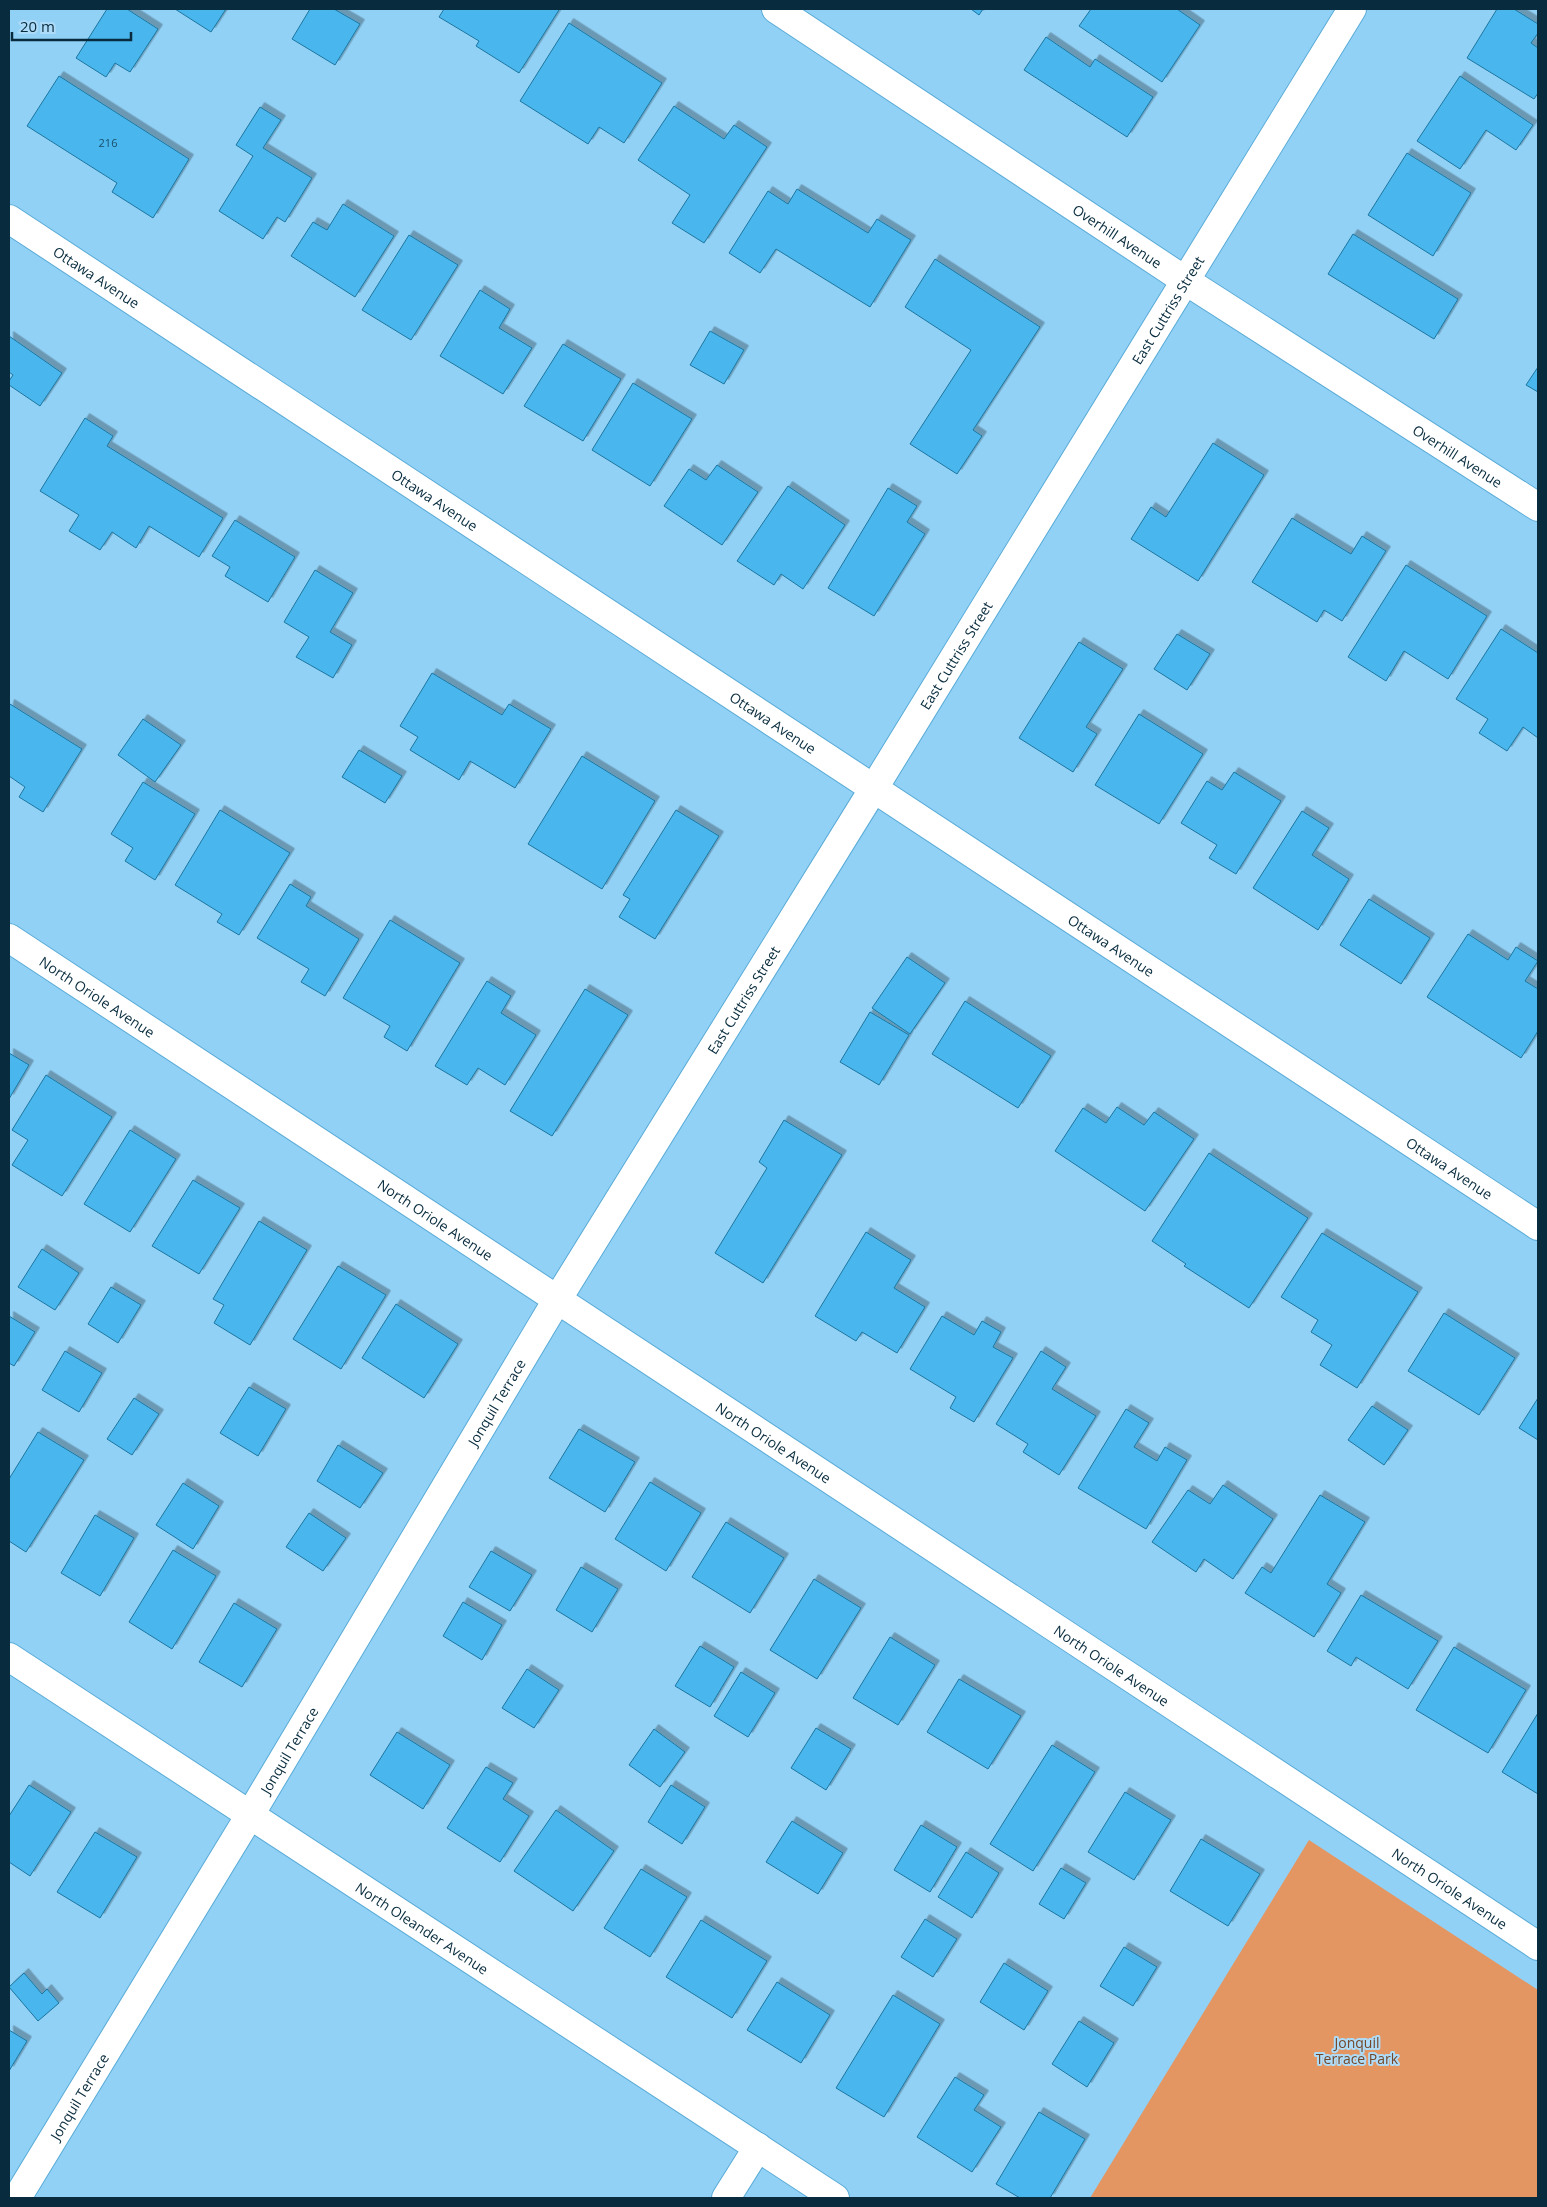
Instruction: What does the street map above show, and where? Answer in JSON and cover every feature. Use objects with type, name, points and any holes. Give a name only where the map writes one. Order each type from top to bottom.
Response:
[{"type":"street","name":"Overhill Avenue","points":[[776,9],[1186,281],[1538,507]]},
{"type":"street","name":"East Cuttriss Street","points":[[557,1300],[1352,9]]},
{"type":"street","name":"Ottawa Avenue","points":[[9,219],[1538,1226]]},
{"type":"street","name":"North Oriole Avenue","points":[[9,938],[1538,1946]]},
{"type":"street","name":"Jonquil Terrace","points":[[17,2198],[250,1815],[557,1300]]},
{"type":"street","name":"North Oleander Avenue","points":[[9,1657],[835,2198]]},
{"type":"street","points":[[726,2198],[758,2147]]},
{"type":"green space","name":"Jonquil Terrace Park","points":[[1309,1840],[1538,1990],[1538,2198],[1090,2198]]},
{"type":"building","points":[[107,9],[127,9],[158,29],[130,72],[115,63],[106,77],[76,58]]},
{"type":"building","points":[[175,9],[226,9],[211,32]]},
{"type":"building","points":[[310,9],[334,9],[360,24],[335,65],[292,39]]},
{"type":"building","points":[[444,9],[559,10],[519,73],[476,46],[479,41],[439,17]]},
{"type":"building","points":[[971,9],[983,9],[979,15]]},
{"type":"building","points":[[1091,9],[1177,9],[1200,25],[1162,82],[1079,26]]},
{"type":"building","points":[[1497,9],[1514,9],[1538,24],[1538,33],[1531,43],[1538,48],[1538,93],[1534,99],[1467,58]]},
{"type":"building","points":[[569,23],[662,83],[624,143],[599,127],[588,144],[520,101]]},
{"type":"building","points":[[1046,37],[1090,67],[1095,59],[1153,97],[1127,137],[1024,70]]},
{"type":"building","points":[[59,76],[189,159],[153,218],[112,192],[117,183],[27,126]]},
{"type":"building","points":[[1460,76],[1533,125],[1516,150],[1486,130],[1460,169],[1417,141]]},
{"type":"building","points":[[674,106],[724,139],[734,125],[767,147],[704,243],[672,223],[690,195],[638,160]]},
{"type":"building","points":[[260,107],[281,120],[263,148],[312,178],[285,222],[277,217],[263,239],[219,211],[253,156],[236,145]]},
{"type":"building","points":[[1407,153],[1471,193],[1433,256],[1368,215]]},
{"type":"building","points":[[797,189],[868,233],[877,219],[911,240],[870,307],[776,249],[760,273],[729,253],[768,191],[788,204]]},
{"type":"building","points":[[343,204],[394,236],[355,297],[291,256],[313,222],[327,230]]},
{"type":"building","points":[[1353,234],[1458,299],[1434,339],[1328,274]]},
{"type":"building","points":[[409,235],[458,265],[411,340],[362,310]]},
{"type":"building","points":[[935,259],[1040,327],[973,430],[982,436],[957,474],[910,444],[971,350],[905,307]]},
{"type":"building","points":[[480,290],[510,309],[499,328],[532,348],[503,394],[440,356]]},
{"type":"building","points":[[710,331],[744,350],[724,384],[690,365]]},
{"type":"building","points":[[9,336],[62,373],[40,406],[9,385],[13,375],[9,372]]},
{"type":"building","points":[[563,344],[621,379],[583,441],[524,406]]},
{"type":"building","points":[[1538,367],[1538,392],[1526,385]]},
{"type":"building","points":[[633,383],[692,419],[650,486],[592,450]]},
{"type":"building","points":[[85,418],[113,436],[107,446],[223,518],[199,557],[149,526],[136,548],[112,532],[100,550],[69,531],[79,515],[40,491]]},
{"type":"building","points":[[1213,443],[1264,475],[1198,581],[1131,539],[1151,507],[1166,517]]},
{"type":"building","points":[[717,465],[758,492],[722,545],[664,506],[689,469],[706,480]]},
{"type":"building","points":[[788,486],[845,525],[803,589],[781,574],[774,585],[737,561]]},
{"type":"building","points":[[888,488],[917,506],[907,522],[925,534],[874,616],[828,588]]},
{"type":"building","points":[[1292,518],[1351,554],[1362,536],[1386,551],[1342,621],[1324,610],[1317,622],[1252,582]]},
{"type":"building","points":[[235,520],[295,557],[268,602],[225,576],[230,567],[212,556]]},
{"type":"building","points":[[1406,565],[1487,616],[1448,679],[1404,651],[1386,681],[1348,657]]},
{"type":"building","points":[[315,570],[353,593],[330,632],[352,645],[333,678],[296,657],[309,637],[284,622]]},
{"type":"building","points":[[1501,629],[1538,653],[1538,738],[1523,727],[1507,751],[1479,733],[1488,719],[1456,699]]},
{"type":"building","points":[[1177,634],[1210,654],[1187,690],[1154,669]]},
{"type":"building","points":[[1079,642],[1123,669],[1086,727],[1097,734],[1073,772],[1019,738]]},
{"type":"building","points":[[432,673],[502,715],[509,704],[551,729],[515,788],[470,761],[459,780],[410,750],[418,737],[400,726]]},
{"type":"building","points":[[10,704],[82,749],[43,812],[19,797],[25,787],[9,776]]},
{"type":"building","points":[[1139,714],[1203,754],[1159,824],[1095,785]]},
{"type":"building","points":[[143,719],[181,745],[155,782],[118,755]]},
{"type":"building","points":[[359,750],[402,776],[385,803],[342,777]]},
{"type":"building","points":[[582,756],[655,801],[602,889],[528,844]]},
{"type":"building","points":[[1234,772],[1281,801],[1236,874],[1209,858],[1217,845],[1181,823],[1207,781],[1222,790]]},
{"type":"building","points":[[143,782],[195,814],[155,880],[125,861],[133,848],[111,834]]},
{"type":"building","points":[[220,810],[290,853],[239,935],[217,922],[222,914],[175,885]]},
{"type":"building","points":[[676,810],[719,836],[655,939],[619,917],[630,899],[623,895]]},
{"type":"building","points":[[1302,811],[1329,828],[1312,855],[1349,879],[1318,930],[1253,888]]},
{"type":"building","points":[[290,884],[311,897],[306,906],[359,939],[325,996],[301,982],[309,969],[257,938]]},
{"type":"building","points":[[1369,899],[1430,938],[1401,984],[1340,945]]},
{"type":"building","points":[[390,920],[460,963],[407,1051],[384,1037],[390,1026],[343,998]]},
{"type":"building","points":[[1468,934],[1508,960],[1516,947],[1538,961],[1525,981],[1538,989],[1538,1031],[1521,1058],[1427,997]]},
{"type":"building","points":[[907,957],[945,983],[910,1034],[872,1008]]},
{"type":"building","points":[[487,981],[511,996],[501,1013],[536,1035],[505,1085],[478,1068],[467,1085],[435,1066]]},
{"type":"building","points":[[585,989],[628,1015],[552,1136],[510,1111]]},
{"type":"building","points":[[965,1001],[1051,1056],[1018,1108],[932,1054]]},
{"type":"building","points":[[870,1012],[909,1035],[879,1085],[840,1062]]},
{"type":"building","points":[[9,1053],[29,1065],[9,1099]]},
{"type":"building","points":[[46,1075],[112,1117],[62,1196],[12,1165],[28,1140],[12,1130]]},
{"type":"building","points":[[1117,1107],[1144,1125],[1154,1112],[1194,1139],[1145,1211],[1055,1151],[1083,1108],[1106,1123]]},
{"type":"building","points":[[784,1120],[842,1155],[763,1283],[715,1253],[767,1168],[759,1162]]},
{"type":"building","points":[[130,1130],[176,1159],[130,1232],[84,1204]]},
{"type":"building","points":[[1209,1153],[1308,1218],[1249,1308],[1184,1266],[1186,1264],[1152,1241]]},
{"type":"building","points":[[193,1180],[240,1208],[199,1274],[152,1246]]},
{"type":"building","points":[[259,1221],[307,1250],[250,1345],[214,1323],[224,1305],[213,1299]]},
{"type":"building","points":[[866,1232],[911,1260],[894,1288],[925,1307],[897,1353],[862,1332],[856,1341],[815,1316]]},
{"type":"building","points":[[1322,1233],[1418,1292],[1357,1388],[1320,1365],[1332,1345],[1311,1332],[1318,1320],[1281,1297]]},
{"type":"building","points":[[42,1249],[79,1273],[55,1310],[18,1287]]},
{"type":"building","points":[[338,1266],[386,1295],[341,1369],[293,1339]]},
{"type":"building","points":[[111,1287],[141,1305],[118,1343],[88,1324]]},
{"type":"building","points":[[396,1304],[458,1344],[424,1398],[362,1358]]},
{"type":"building","points":[[1444,1313],[1515,1358],[1479,1415],[1408,1371]]},
{"type":"building","points":[[9,1316],[35,1332],[14,1366],[9,1363]]},
{"type":"building","points":[[942,1316],[974,1335],[982,1321],[1001,1332],[993,1347],[1013,1358],[974,1422],[950,1408],[956,1397],[910,1369]]},
{"type":"building","points":[[65,1351],[102,1373],[79,1412],[42,1390]]},
{"type":"building","points":[[1041,1351],[1066,1367],[1052,1389],[1096,1416],[1059,1475],[1023,1452],[1028,1444],[996,1424]]},
{"type":"building","points":[[249,1387],[286,1409],[258,1456],[220,1433]]},
{"type":"building","points":[[134,1398],[159,1414],[132,1455],[107,1439]]},
{"type":"building","points":[[1538,1398],[1538,1440],[1519,1428]]},
{"type":"building","points":[[1372,1406],[1408,1430],[1384,1465],[1348,1440]]},
{"type":"building","points":[[1126,1409],[1149,1423],[1134,1447],[1157,1461],[1165,1447],[1187,1460],[1146,1529],[1078,1488]]},
{"type":"building","points":[[579,1429],[635,1462],[605,1512],[549,1478]]},
{"type":"building","points":[[38,1432],[84,1460],[26,1552],[9,1541],[9,1479]]},
{"type":"building","points":[[338,1445],[383,1473],[360,1508],[317,1481]]},
{"type":"building","points":[[650,1482],[701,1513],[666,1571],[615,1539]]},
{"type":"building","points":[[183,1483],[219,1506],[193,1549],[156,1525]]},
{"type":"building","points":[[1223,1485],[1273,1519],[1233,1579],[1204,1559],[1196,1572],[1152,1542],[1188,1490],[1210,1504]]},
{"type":"building","points":[[1320,1495],[1365,1522],[1327,1584],[1341,1593],[1314,1637],[1245,1593],[1262,1567],[1271,1573]]},
{"type":"building","points":[[309,1513],[346,1538],[323,1571],[286,1547]]},
{"type":"building","points":[[95,1515],[134,1538],[100,1596],[61,1573]]},
{"type":"building","points":[[726,1522],[784,1558],[750,1613],[692,1577]]},
{"type":"building","points":[[173,1550],[216,1576],[172,1649],[129,1622]]},
{"type":"building","points":[[491,1551],[532,1575],[510,1611],[469,1587]]},
{"type":"building","points":[[581,1567],[618,1589],[592,1632],[556,1610]]},
{"type":"building","points":[[814,1579],[861,1608],[817,1679],[770,1650]]},
{"type":"building","points":[[1361,1595],[1438,1641],[1408,1689],[1356,1657],[1351,1666],[1327,1651]]},
{"type":"building","points":[[463,1602],[502,1625],[482,1660],[443,1636]]},
{"type":"building","points":[[234,1603],[277,1629],[242,1687],[199,1662]]},
{"type":"building","points":[[890,1637],[935,1665],[898,1725],[853,1698]]},
{"type":"building","points":[[700,1646],[734,1667],[710,1707],[675,1686]]},
{"type":"building","points":[[1454,1647],[1526,1690],[1488,1753],[1416,1710]]},
{"type":"building","points":[[527,1669],[559,1690],[534,1728],[502,1708]]},
{"type":"building","points":[[741,1672],[775,1693],[748,1737],[714,1716]]},
{"type":"building","points":[[959,1679],[1021,1716],[988,1769],[927,1732]]},
{"type":"building","points":[[1538,1713],[1538,1794],[1502,1772]]},
{"type":"building","points":[[816,1728],[851,1749],[826,1790],[791,1768]]},
{"type":"building","points":[[654,1729],[685,1752],[660,1787],[629,1765]]},
{"type":"building","points":[[397,1732],[450,1765],[423,1809],[370,1775]]},
{"type":"building","points":[[1052,1745],[1095,1772],[1033,1871],[990,1844]]},
{"type":"building","points":[[486,1767],[513,1783],[503,1799],[529,1816],[500,1862],[447,1828]]},
{"type":"building","points":[[29,1785],[71,1812],[30,1876],[9,1862],[9,1816]]},
{"type":"building","points":[[671,1785],[705,1807],[682,1844],[648,1822]]},
{"type":"building","points":[[1125,1792],[1171,1820],[1134,1880],[1088,1852]]},
{"type":"building","points":[[556,1810],[614,1851],[573,1911],[514,1871]]},
{"type":"building","points":[[792,1821],[843,1853],[818,1894],[766,1862]]},
{"type":"building","points":[[921,1825],[957,1847],[930,1892],[894,1870]]},
{"type":"building","points":[[95,1832],[137,1857],[100,1918],[57,1892]]},
{"type":"building","points":[[1201,1839],[1260,1874],[1228,1926],[1170,1891]]},
{"type":"building","points":[[966,1852],[999,1873],[972,1918],[938,1897]]},
{"type":"building","points":[[1061,1868],[1086,1883],[1064,1919],[1039,1904]]},
{"type":"building","points":[[641,1869],[687,1897],[650,1957],[604,1928]]},
{"type":"building","points":[[925,1919],[957,1939],[933,1977],[901,1957]]},
{"type":"building","points":[[701,1920],[767,1961],[732,2018],[666,1977]]},
{"type":"building","points":[[1124,1947],[1157,1967],[1133,2006],[1100,1986]]},
{"type":"building","points":[[1004,1963],[1048,1991],[1024,2030],[980,2002]]},
{"type":"building","points":[[24,1973],[42,1994],[47,1989],[59,2003],[38,2021],[9,1987]]},
{"type":"building","points":[[777,1982],[830,2015],[801,2063],[747,2030]]},
{"type":"building","points":[[893,1995],[940,2024],[884,2117],[836,2088]]},
{"type":"building","points":[[1079,2021],[1114,2043],[1087,2087],[1052,2064]]},
{"type":"building","points":[[9,2030],[27,2041],[9,2071]]},
{"type":"building","points":[[955,2077],[984,2095],[974,2110],[1001,2127],[972,2172],[917,2137]]},
{"type":"building","points":[[1039,2112],[1085,2139],[1050,2198],[1020,2198],[996,2184]]}]
